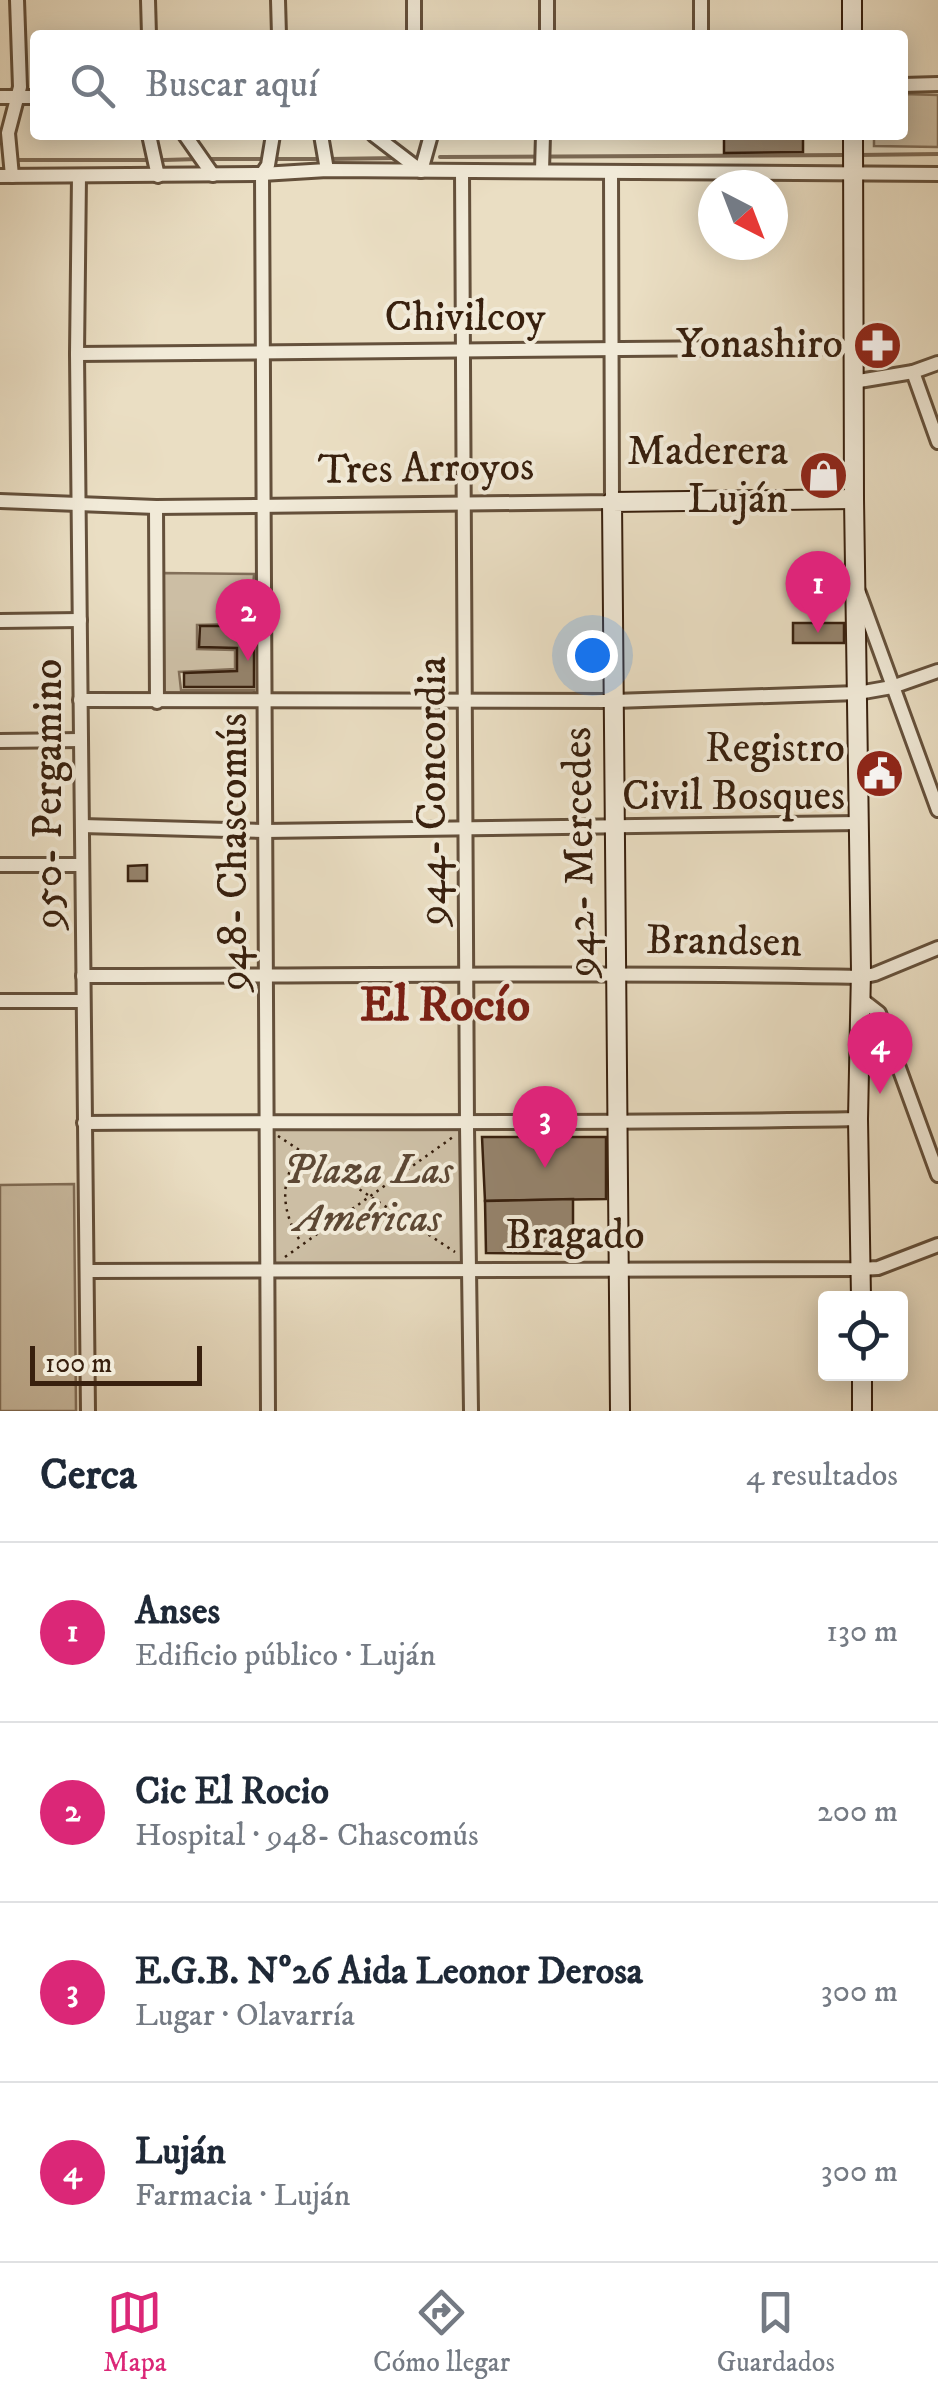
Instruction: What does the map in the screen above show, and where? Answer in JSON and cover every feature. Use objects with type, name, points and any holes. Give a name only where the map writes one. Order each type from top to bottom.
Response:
[{"type":"main road","points":[[852,0],[852,30]]},
{"type":"main road","points":[[853,140],[861,1291]]},
{"type":"main road","name":"Tres Arroyos","points":[[612,502],[854,500]]},
{"type":"main road","name":"942- Mercedes","points":[[612,502],[620,1411]]},
{"type":"main road","points":[[862,1381],[862,1411]]},
{"type":"street","points":[[17,0],[19,97],[8,133],[6,176],[262,174],[326,162],[462,171],[542,161],[611,172],[852,168],[938,174]]},
{"type":"street","points":[[148,0],[149,30]]},
{"type":"street","points":[[278,0],[279,30]]},
{"type":"street","points":[[414,0],[414,30]]},
{"type":"street","points":[[547,30],[548,0]]},
{"type":"street","points":[[700,0],[701,30]]},
{"type":"street","points":[[908,85],[938,84]]},
{"type":"street","points":[[0,97],[30,97]]},
{"type":"street","points":[[150,140],[158,176]]},
{"type":"street","points":[[189,140],[213,175]]},
{"type":"street","name":"948- Chascomús","points":[[268,1411],[262,174],[268,165],[272,140]]},
{"type":"street","points":[[322,140],[326,162]]},
{"type":"street","points":[[381,140],[421,171]]},
{"type":"street","points":[[421,171],[430,140]]},
{"type":"street","points":[[542,161],[544,140]]},
{"type":"street","name":"944- Concordia","points":[[462,171],[471,1411]]},
{"type":"street","name":"942- Mercedes","points":[[611,172],[612,502]]},
{"type":"street","name":"950- Pergamino","points":[[79,176],[77,354],[88,1411]]},
{"type":"street","name":"Chivilcoy","points":[[77,354],[853,348]]},
{"type":"street","points":[[853,382],[913,372],[938,363]]},
{"type":"street","points":[[913,372],[938,442]]},
{"type":"street","name":"Tres Arroyos","points":[[0,501],[156,507],[612,502]]},
{"type":"street","points":[[156,507],[157,702]]},
{"type":"street","points":[[855,581],[938,810]]},
{"type":"street","points":[[0,621],[80,620]]},
{"type":"street","points":[[80,700],[614,702],[858,693],[892,687],[938,671]]},
{"type":"street","points":[[0,740],[81,740]]},
{"type":"street","points":[[82,826],[264,831],[860,823]]},
{"type":"street","points":[[0,865],[82,865]]},
{"type":"street","name":"Brandsen","points":[[83,976],[466,977],[616,972],[861,977],[938,948]]},
{"type":"street","points":[[861,999],[879,1013],[938,1175]]},
{"type":"street","points":[[0,1001],[83,1001]]},
{"type":"street","points":[[84,1123],[618,1124],[858,1120]]},
{"type":"street","name":"Bragado","points":[[86,1270],[469,1264],[619,1269],[860,1269],[878,1268],[938,1244]]},
{"type":"path","points":[[269,1270],[466,1124]]},
{"type":"path","points":[[267,1125],[469,1264]]},
{"type":"path","points":[[302,1152],[289,1170],[285,1192],[290,1223],[303,1244]]},
{"type":"green space","points":[[908,94],[938,95],[938,147],[874,146],[874,140],[908,140]]},
{"type":"green space","points":[[162,573],[254,574],[252,603],[236,603],[236,624],[197,625],[197,649],[235,650],[235,669],[179,672],[181,690],[254,690],[254,697],[162,697]]},
{"type":"green space","name":"Plaza Las Américas","points":[[466,1120],[469,1267],[269,1272],[267,1122]]},
{"type":"green space","points":[[74,1184],[76,1411],[0,1411],[0,1185]]},
{"type":"building","points":[[724,140],[803,140],[803,152],[724,153]]},
{"type":"building","points":[[839,470],[839,490],[816,491],[815,471]]},
{"type":"building","points":[[238,606],[254,606],[254,687],[184,687],[184,673],[237,671],[237,648],[199,647],[200,626],[238,626]]},
{"type":"building","points":[[793,623],[844,623],[844,643],[793,643]]},
{"type":"building","points":[[147,865],[147,881],[128,881],[128,866]]},
{"type":"building","points":[[482,1137],[606,1137],[606,1199],[485,1201]]},
{"type":"building","points":[[573,1199],[573,1254],[486,1253],[485,1201]]},
{"type":"waterway","points":[[859,155],[938,154]]},
{"type":"waterway","points":[[440,157],[845,155]]},
{"type":"waterway","points":[[328,159],[399,158]]},
{"type":"waterway","points":[[164,160],[199,159]]},
{"type":"waterway","points":[[208,159],[264,159]]},
{"type":"waterway","points":[[273,159],[319,159]]},
{"type":"waterway","points":[[17,160],[147,160]]},
{"type":"place","name":"Yonashiro","points":[[878,345]]},
{"type":"place","name":"Maderera Luján","points":[[823,476]]},
{"type":"place","name":"Anses","points":[[818,633]]},
{"type":"place","name":"Cic El Rocio","points":[[248,661]]},
{"type":"place","name":"Registro Civil Bosques","points":[[880,773]]},
{"type":"place","name":"Luján","points":[[880,1094]]},
{"type":"place","name":"E.G.B. Nº26 Aida Leonor Derosa","points":[[545,1168]]},
{"type":"district","name":"El Rocío","points":[[445,1006]]}]
